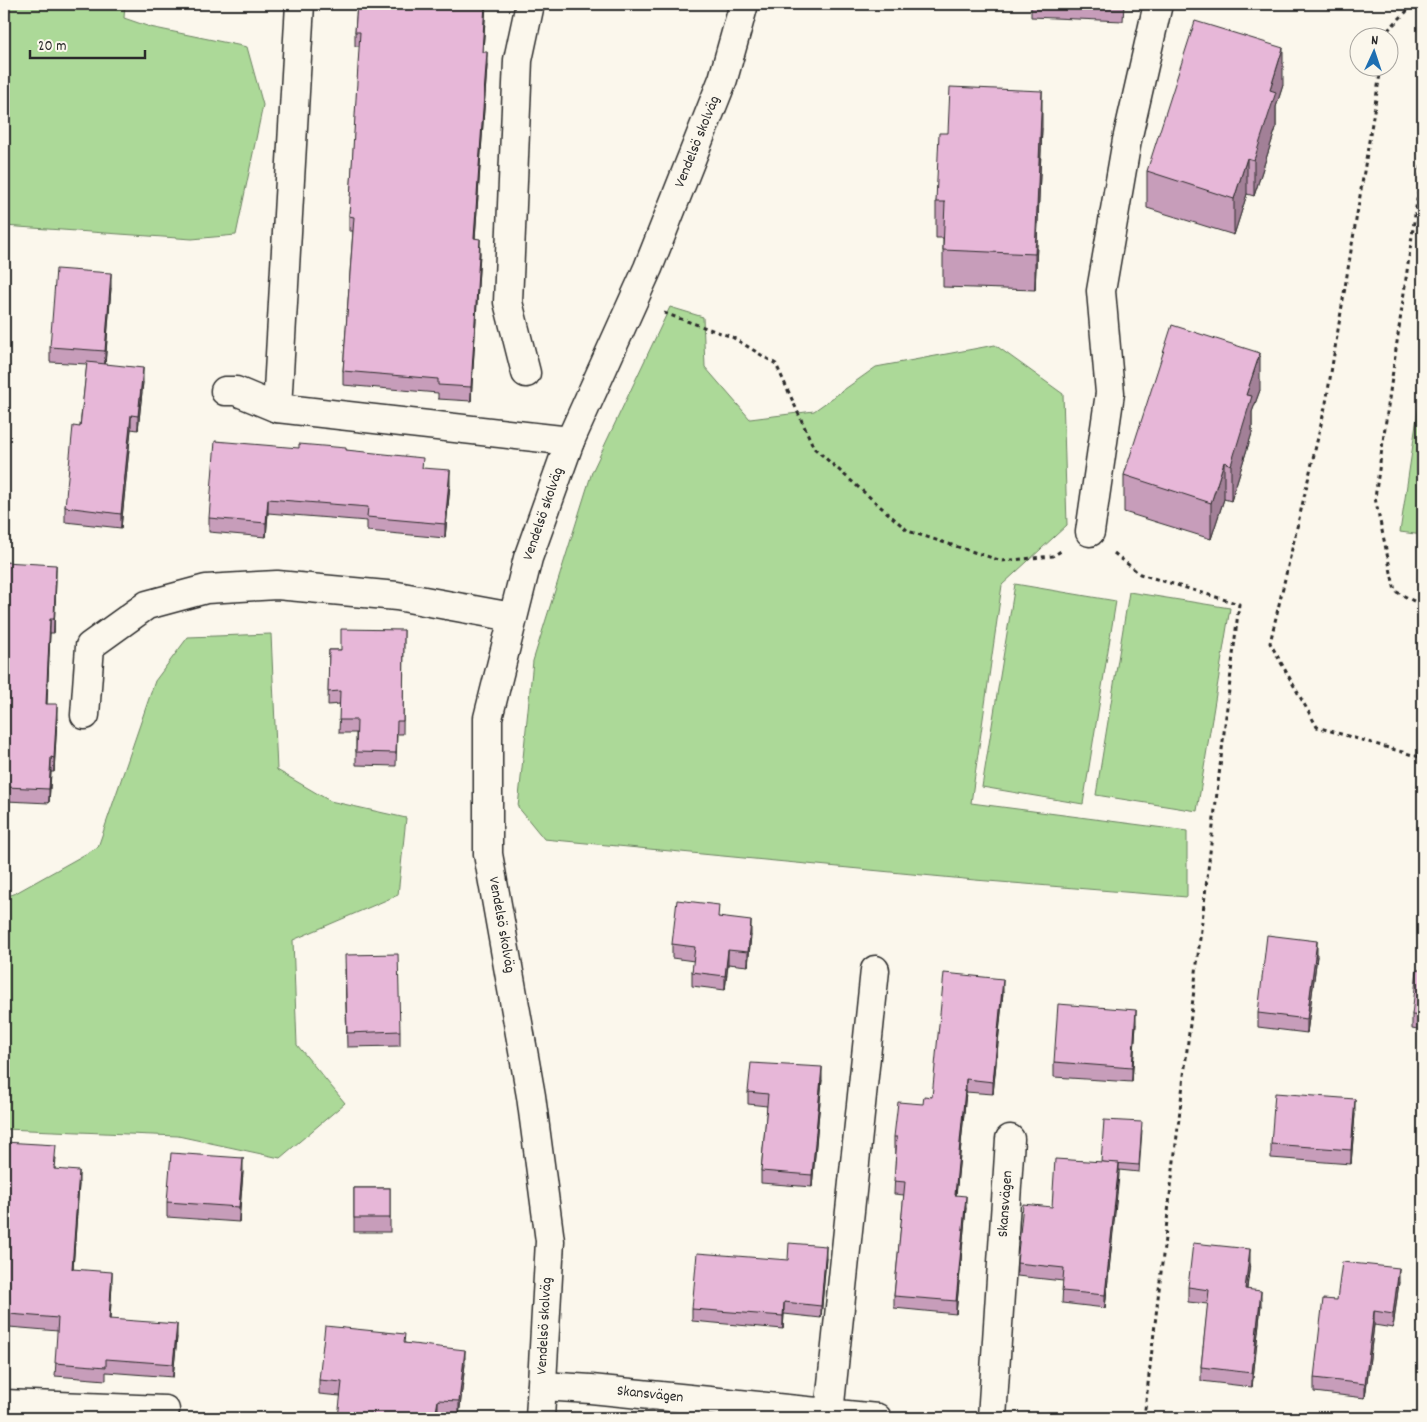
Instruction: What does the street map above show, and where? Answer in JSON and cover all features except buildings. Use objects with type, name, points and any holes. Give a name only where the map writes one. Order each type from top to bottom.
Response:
[{"type":"street","points":[[277,408],[300,4]]},
{"type":"street","points":[[526,373],[508,302],[518,60],[530,4]]},
{"type":"street","name":"Vendelsö skolväg","points":[[540,1418],[550,1241],[531,1096],[488,854],[488,718],[528,558],[570,442],[632,302],[723,79],[744,4]]},
{"type":"street","points":[[1090,532],[1110,393],[1101,291],[1127,140],[1158,4]]},
{"type":"street","points":[[225,391],[236,391],[277,408],[570,442]]},
{"type":"street","points":[[86,715],[90,646],[147,605],[206,589],[277,585],[397,596],[512,617]]},
{"type":"street","points":[[829,1413],[874,970]]},
{"type":"street","name":"Skansvägen","points":[[992,1418],[1010,1139]]},
{"type":"street","name":"Skansvägen","points":[[542,1386],[591,1389],[877,1418]]},
{"type":"street","points":[[4,1404],[165,1410]]},
{"type":"path","points":[[1390,28],[1414,4]]},
{"type":"path","points":[[1379,78],[1326,403],[1270,643],[1317,727],[1423,758]]},
{"type":"path","points":[[1423,158],[1375,498],[1395,591],[1423,606]]},
{"type":"path","points":[[632,302],[732,337],[776,364],[814,448],[908,531],[1002,561],[1054,556],[1090,532],[1140,574],[1239,604],[1144,1418]]},
{"type":"green space","points":[[4,4],[125,4],[124,18],[150,27],[247,47],[263,105],[236,235],[192,239],[4,226]]},
{"type":"green space","points":[[670,307],[703,317],[705,367],[750,419],[814,411],[876,367],[995,345],[1063,394],[1067,525],[1002,585],[971,803],[1187,831],[1187,897],[975,880],[544,839],[518,807],[533,661],[592,472]]},
{"type":"green space","points":[[1423,377],[1423,535],[1400,532]]},
{"type":"green space","points":[[1015,584],[1116,601],[1083,804],[982,787]]},
{"type":"green space","points":[[1129,592],[1230,608],[1197,811],[1096,795]]},
{"type":"green space","points":[[271,634],[277,770],[330,801],[406,818],[398,895],[293,940],[297,1045],[345,1103],[280,1158],[178,1136],[4,1129],[4,897],[14,894],[98,847],[155,681],[188,637]]}]
